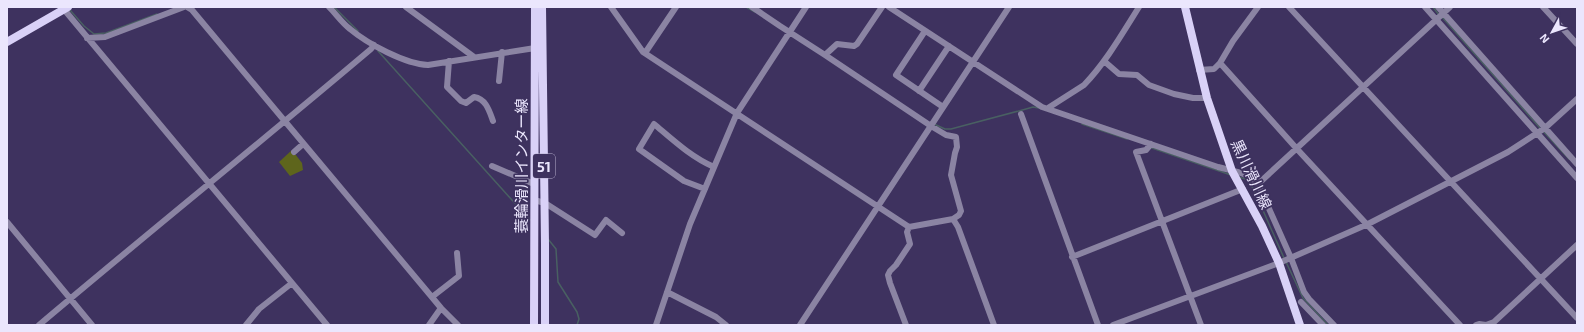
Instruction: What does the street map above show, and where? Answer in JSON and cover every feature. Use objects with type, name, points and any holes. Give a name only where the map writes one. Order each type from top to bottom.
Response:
[{"type":"main road","name":"蓑輪滑川インター線","points":[[534,325],[535,7]]},
{"type":"main road","name":"蓑輪滑川インター線","points":[[542,7],[545,325]]},
{"type":"main road","points":[[7,42],[65,8]]},
{"type":"main road","name":"黒川滑川線","points":[[1184,8],[1207,98],[1232,171],[1243,189],[1279,263],[1300,325]]},
{"type":"street","points":[[87,38],[105,37],[184,7]]},
{"type":"street","points":[[187,7],[192,10],[441,308],[458,325]]},
{"type":"street","points":[[329,7],[349,28],[362,38],[399,57],[420,65],[535,48]]},
{"type":"street","points":[[406,7],[474,57]]},
{"type":"street","points":[[611,7],[645,53],[909,227],[953,219],[959,215],[960,211],[951,175],[957,147],[956,137],[946,135],[931,126],[752,7]]},
{"type":"street","points":[[645,53],[676,7]]},
{"type":"street","points":[[656,325],[690,224],[737,113],[788,32],[806,7]]},
{"type":"street","points":[[826,55],[837,44],[854,46],[857,44],[882,7]]},
{"type":"street","points":[[889,7],[1034,102],[1151,144],[1250,176],[1258,184],[1291,258],[1304,292],[1334,325]]},
{"type":"street","points":[[800,325],[1009,7]]},
{"type":"street","points":[[1048,108],[1084,85],[1104,61],[1139,7]]},
{"type":"street","points":[[1199,70],[1214,69],[1220,63],[1258,7]]},
{"type":"street","points":[[1289,7],[1577,318]]},
{"type":"street","points":[[1425,7],[1577,178]]},
{"type":"street","points":[[1438,7],[1577,164]]},
{"type":"street","points":[[1258,184],[1450,7]]},
{"type":"street","points":[[1543,7],[1577,44]]},
{"type":"street","points":[[65,8],[87,38],[327,325]]},
{"type":"street","points":[[925,31],[896,75],[944,107]]},
{"type":"street","points":[[39,325],[208,183],[285,121],[374,45]]},
{"type":"street","points":[[919,91],[948,46]]},
{"type":"street","points":[[499,81],[502,52]]},
{"type":"street","points":[[449,61],[447,87],[461,101],[466,102],[474,97],[485,102],[493,121]]},
{"type":"street","points":[[1104,61],[1118,74],[1137,75],[1149,85],[1193,98],[1207,98]]},
{"type":"street","points":[[1220,63],[1297,149],[1460,325]]},
{"type":"street","points":[[1113,325],[1279,263],[1368,224],[1508,152],[1545,128],[1577,99]]},
{"type":"street","points":[[1021,114],[1098,325]]},
{"type":"street","points":[[705,189],[684,181],[639,149],[654,124],[682,148],[703,162],[714,167]]},
{"type":"street","points":[[294,152],[303,144]]},
{"type":"street","points":[[1151,144],[1146,150],[1136,152],[1201,325]]},
{"type":"street","points":[[492,166],[534,184]]},
{"type":"street","points":[[1072,257],[1243,189]]},
{"type":"street","points":[[534,200],[544,203],[595,235],[606,220],[622,233]]},
{"type":"street","points":[[953,219],[958,227],[994,325]]},
{"type":"street","points":[[7,222],[92,325]]},
{"type":"street","points":[[906,325],[888,275],[910,244],[907,232],[909,227]]},
{"type":"street","points":[[1476,325],[1486,325],[1494,322],[1577,245]]},
{"type":"street","points":[[432,297],[458,276],[457,253]]},
{"type":"street","points":[[246,325],[259,308],[292,283]]},
{"type":"street","points":[[667,292],[716,317],[726,325]]},
{"type":"street","points":[[1301,302],[1323,325]]},
{"type":"street","points":[[429,325],[441,308]]},
{"type":"green space","points":[[292,150],[302,163],[303,170],[290,176],[279,162]]},
{"type":"waterway","points":[[334,7],[358,31]]},
{"type":"waterway","points":[[746,7],[755,12]]},
{"type":"waterway","points":[[1433,7],[1439,15]]},
{"type":"waterway","points":[[70,10],[84,26],[94,34],[106,33],[157,14]]},
{"type":"waterway","points":[[1442,17],[1540,128]]},
{"type":"waterway","points":[[378,51],[530,220]]},
{"type":"waterway","points":[[934,124],[945,129],[951,129],[1033,107],[1039,108]]},
{"type":"waterway","points":[[1082,124],[1127,139]]},
{"type":"waterway","points":[[1543,131],[1569,159]]},
{"type":"waterway","points":[[1152,148],[1231,175]]},
{"type":"waterway","points":[[1239,177],[1248,180],[1254,190],[1284,258]]},
{"type":"waterway","points":[[548,239],[556,249],[558,282],[577,312],[579,319],[577,325]]},
{"type":"waterway","points":[[1286,262],[1303,298],[1328,325]]}]
